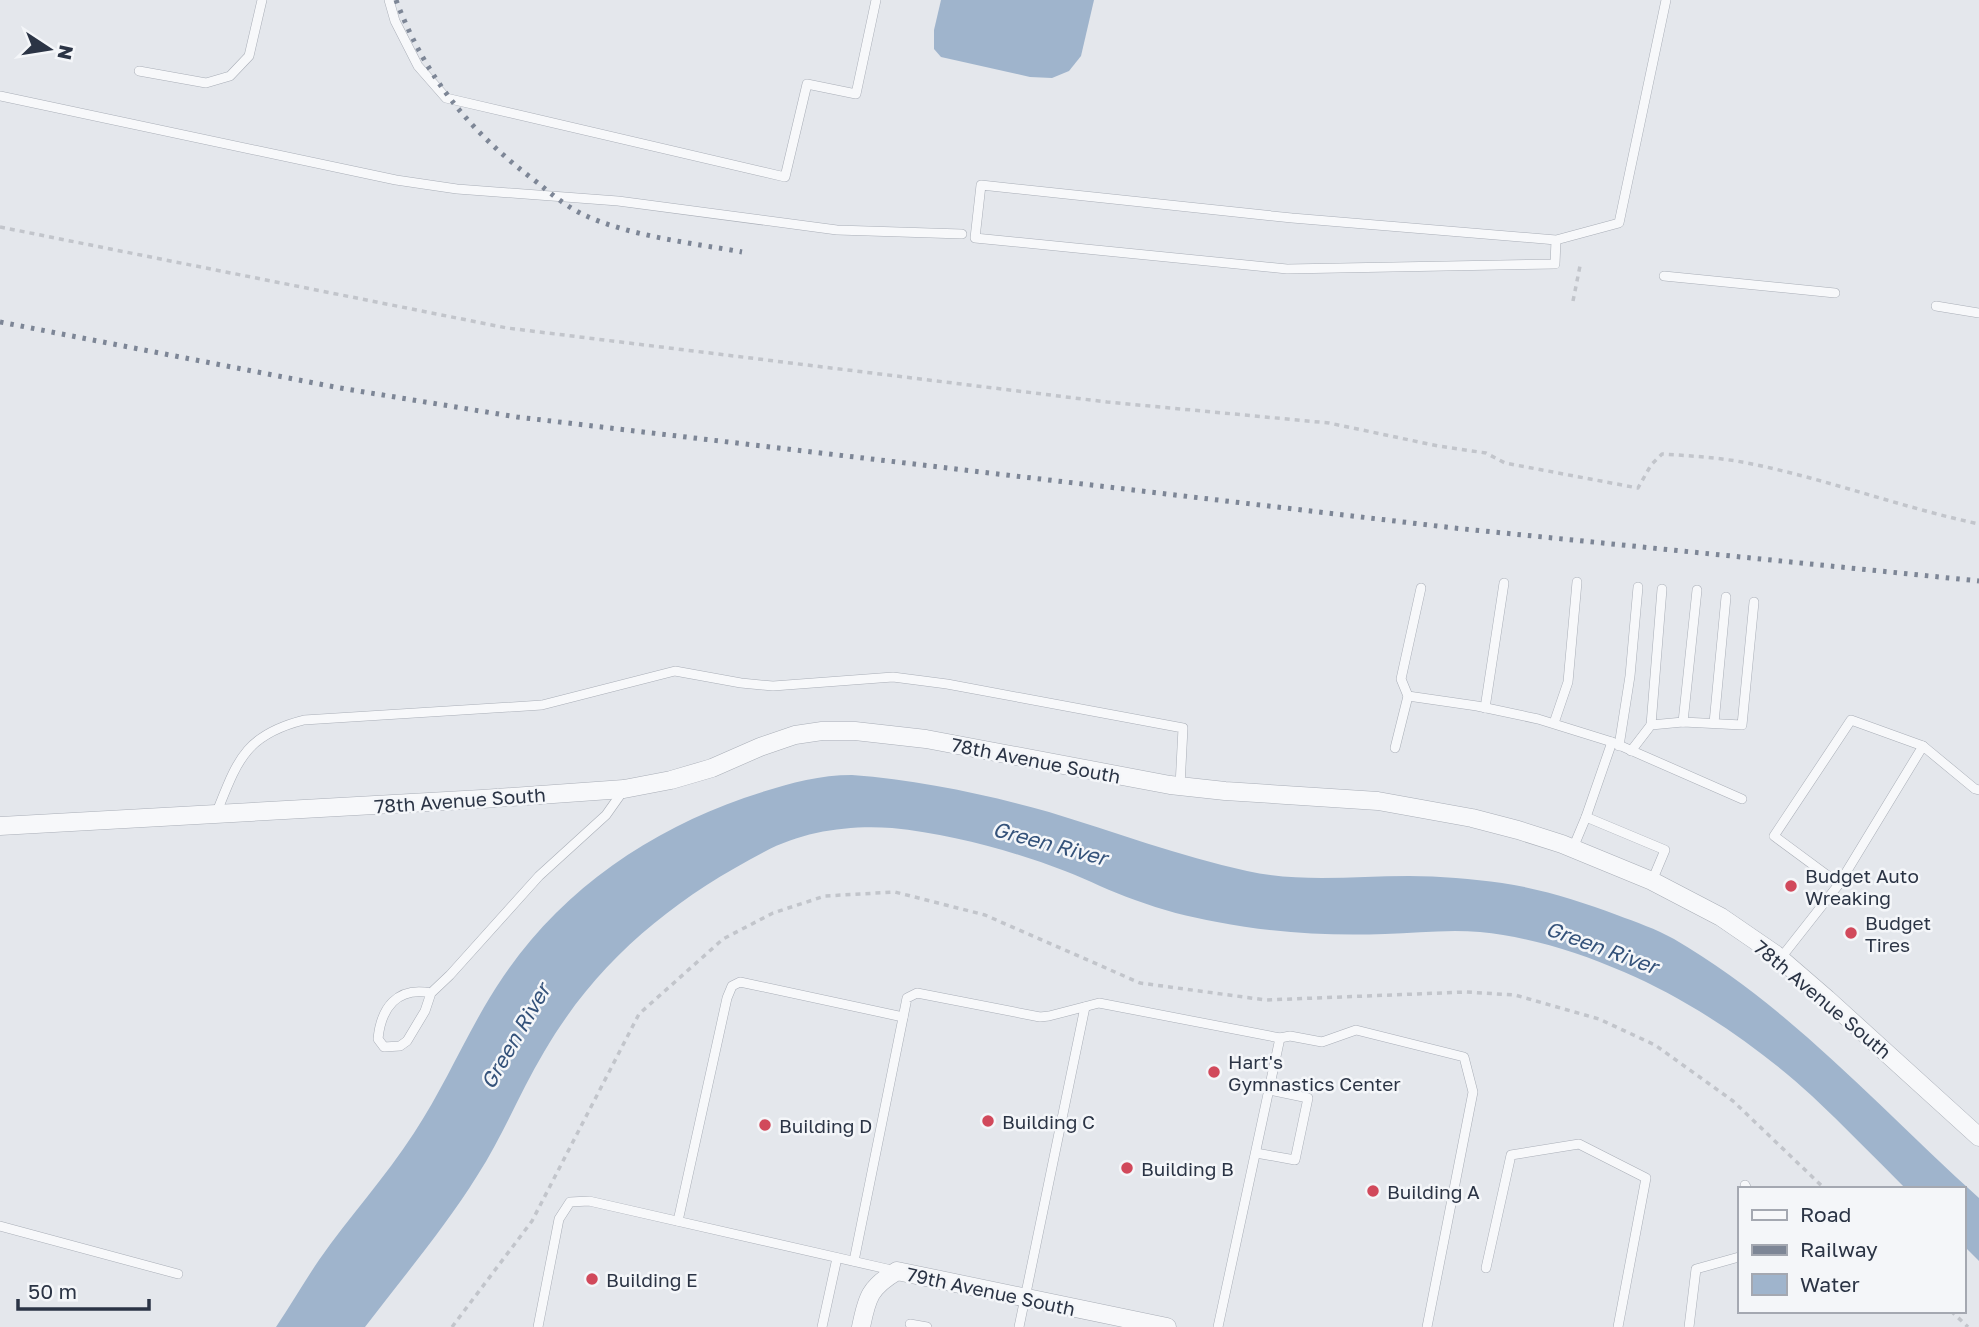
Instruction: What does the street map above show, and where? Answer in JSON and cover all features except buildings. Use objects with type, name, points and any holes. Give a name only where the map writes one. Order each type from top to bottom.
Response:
[{"type":"street","name":"78th Avenue South","points":[[0,826],[624,789],[671,780],[712,768],[795,735],[822,731],[855,731],[926,739],[1180,786],[1399,804],[1507,827],[1573,848],[1652,881],[1721,917],[1780,959],[1827,999],[1979,1137]]},
{"type":"street","name":"79th Avenue South","points":[[897,1272],[1167,1327]]},
{"type":"street","points":[[861,1327],[866,1300],[873,1289],[897,1272]]},
{"type":"lane","points":[[139,71],[206,83],[230,76],[249,56],[262,0]]},
{"type":"lane","points":[[389,0],[395,21],[418,66],[446,98],[785,177],[807,84],[856,94],[876,0]]},
{"type":"lane","points":[[1556,240],[1555,264],[1287,269],[975,238],[981,185],[1292,218],[1556,240],[1619,223],[1666,0]]},
{"type":"lane","points":[[0,96],[433,186],[609,200],[837,230],[962,233]]},
{"type":"lane","points":[[1664,276],[1835,293]]},
{"type":"lane","points":[[1936,306],[1979,313]]},
{"type":"lane","points":[[1553,723],[1568,682],[1577,582]]},
{"type":"lane","points":[[1485,708],[1504,583]]},
{"type":"lane","points":[[1573,848],[1615,744],[1630,676],[1638,587]]},
{"type":"lane","points":[[1395,748],[1408,696],[1401,680],[1421,588]]},
{"type":"lane","points":[[1631,751],[1651,725],[1661,589]]},
{"type":"lane","points":[[1683,722],[1697,590]]},
{"type":"lane","points":[[1714,723],[1726,597]]},
{"type":"lane","points":[[1651,725],[1683,722],[1742,725],[1754,602]]},
{"type":"lane","points":[[216,814],[235,765],[249,748],[284,725],[304,720],[542,705],[675,671],[773,686],[893,677],[947,684],[1183,728],[1180,786]]},
{"type":"lane","points":[[1408,696],[1485,708],[1553,723],[1615,744],[1742,799]]},
{"type":"lane","points":[[1839,884],[1774,836],[1851,720],[1923,746],[1979,790]]},
{"type":"lane","points":[[1780,959],[1839,884],[1923,746]]},
{"type":"lane","points":[[431,993],[419,991],[394,1000],[384,1012],[380,1023],[378,1039],[384,1047],[400,1046],[407,1041],[425,1011],[431,993],[539,876],[606,815],[624,789]]},
{"type":"lane","points":[[1586,817],[1665,850],[1652,881]]},
{"type":"lane","points":[[678,1221],[727,998],[732,986],[740,982],[903,1017]]},
{"type":"lane","points":[[853,1261],[906,998],[916,993],[1040,1017],[1099,1003],[1280,1038],[1290,1036],[1322,1042],[1356,1030],[1464,1057],[1473,1092],[1427,1327]]},
{"type":"lane","points":[[1019,1327],[1085,1007]]},
{"type":"lane","points":[[1219,1327],[1280,1038]]},
{"type":"lane","points":[[1256,1153],[1295,1160],[1308,1098],[1269,1090]]},
{"type":"lane","points":[[1486,1268],[1511,1155],[1579,1144],[1646,1178],[1618,1327]]},
{"type":"lane","points":[[538,1327],[559,1219],[570,1202],[589,1201],[897,1272]]},
{"type":"lane","points":[[0,1226],[178,1274]]},
{"type":"lane","points":[[1689,1327],[1696,1269],[1738,1256]]},
{"type":"lane","points":[[822,1327],[837,1258]]},
{"type":"lane","points":[[910,1324],[927,1327]]},
{"type":"path","points":[[0,227],[507,328],[1107,402],[1329,422],[1438,446],[1486,453],[1505,463],[1638,488],[1651,465],[1662,454],[1722,459],[1787,472],[1944,517],[1979,524]]},
{"type":"path","points":[[1573,301],[1580,266]]},
{"type":"path","points":[[1466,992],[1515,995],[1599,1019],[1655,1045],[1733,1101],[1823,1187]]},
{"type":"path","points":[[1953,1313],[1968,1327]]},
{"type":"water","points":[[941,0],[1094,0],[1081,56],[1069,71],[1052,78],[1030,77],[941,57],[934,49],[934,30]]},
{"type":"water","name":"Green River","points":[[838,775],[926,784],[1001,799],[1197,858],[1267,875],[1307,878],[1421,876],[1502,883],[1575,900],[1653,929],[1717,966],[1796,1027],[1979,1198],[1979,1261],[1965,1247],[1965,1187],[1904,1187],[1848,1130],[1770,1060],[1723,1026],[1674,996],[1607,965],[1571,952],[1499,934],[1444,931],[1322,934],[1259,929],[1217,922],[1145,904],[1044,863],[980,844],[892,828],[859,828],[810,834],[764,852],[698,891],[639,936],[588,989],[565,1019],[535,1067],[495,1145],[464,1196],[365,1327],[276,1327],[319,1260],[414,1133],[503,977],[551,918],[609,868],[674,828],[708,812],[771,789]]},
{"type":"railway","points":[[396,0],[421,55],[453,102],[492,144],[559,200],[582,214],[619,228],[742,252]]},
{"type":"railway","points":[[0,322],[340,388],[517,417],[1454,528],[1979,581]]},
{"type":"place","name":"Budget Auto Wreaking","points":[[1791,886]]},
{"type":"place","name":"Budget Tires","points":[[1851,933]]},
{"type":"place","name":"Hart's Gymnastics Center","points":[[1214,1072]]},
{"type":"place","name":"Building C","points":[[988,1121]]},
{"type":"place","name":"Building D","points":[[765,1125]]},
{"type":"place","name":"Building B","points":[[1127,1168]]},
{"type":"place","name":"Building A","points":[[1373,1191]]},
{"type":"place","name":"Building E","points":[[592,1279]]}]
